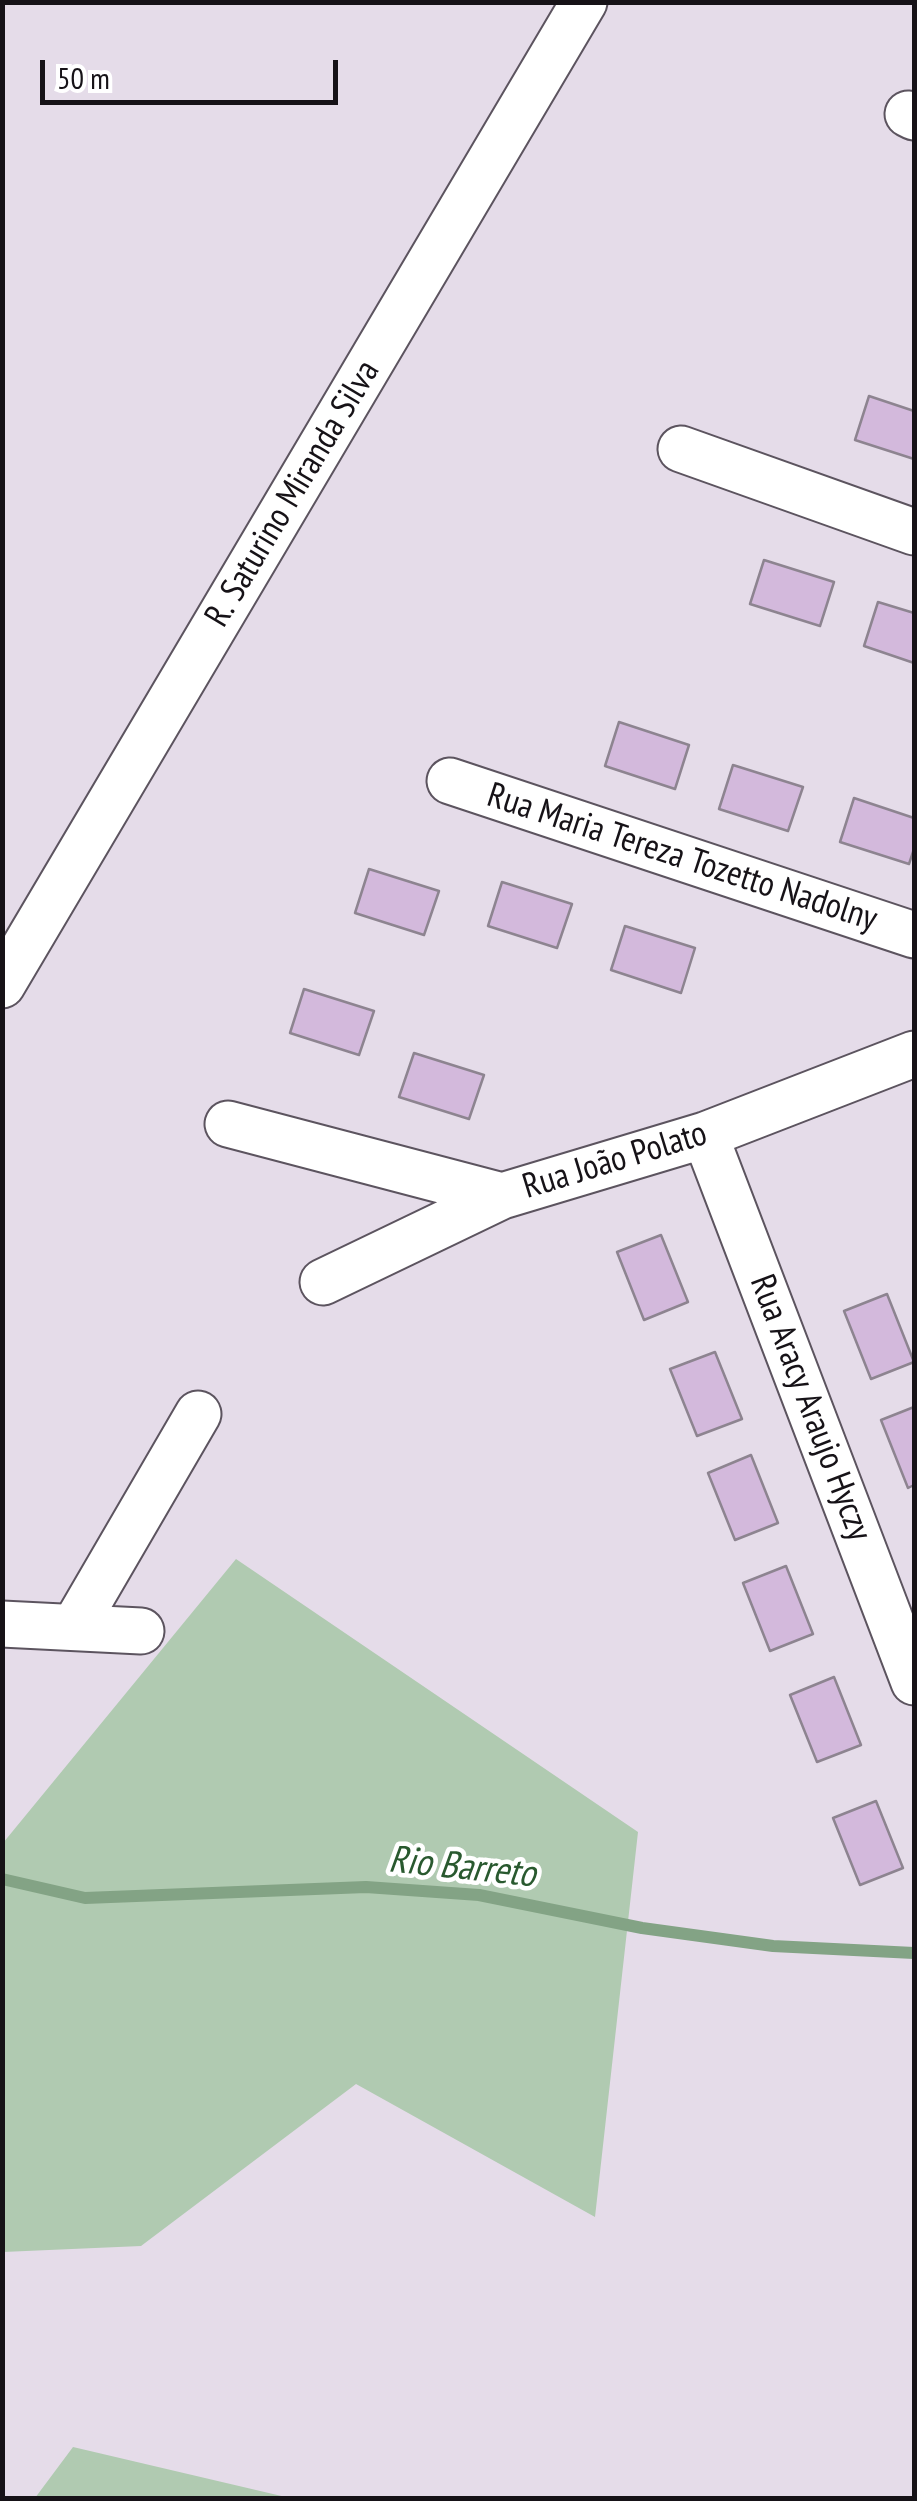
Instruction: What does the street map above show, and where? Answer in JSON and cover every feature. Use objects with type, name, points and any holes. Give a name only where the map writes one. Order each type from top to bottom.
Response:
[{"type":"street","name":"R. Saturino Miranda Silva","points":[[2,985],[584,2]]},
{"type":"street","points":[[680,449],[914,532]]},
{"type":"street","name":"Rua Maria Tereza Tozetto Nadolny","points":[[450,781],[914,935]]},
{"type":"street","name":"Rua João Polato","points":[[322,1282],[502,1196],[704,1135],[914,1054]]},
{"type":"street","points":[[228,1124],[502,1196]]},
{"type":"street","name":"Rua Aracy Araujo Hyczy","points":[[704,1135],[914,1682]]},
{"type":"street","points":[[74,1628],[198,1414]]},
{"type":"street","points":[[2,1624],[141,1631]]},
{"type":"green space","points":[[236,1559],[638,1832],[595,2217],[356,2084],[141,2246],[3,2252],[3,1843]]},
{"type":"green space","points":[[73,2447],[290,2498],[35,2498]]},
{"type":"building","points":[[869,396],[914,411],[914,459],[855,440]]},
{"type":"building","points":[[764,560],[834,582],[820,626],[750,604]]},
{"type":"building","points":[[878,602],[914,613],[914,663],[864,646]]},
{"type":"building","points":[[619,722],[689,745],[675,789],[605,766]]},
{"type":"building","points":[[733,765],[803,787],[788,831],[719,809]]},
{"type":"building","points":[[854,798],[914,818],[914,849],[909,864],[840,842]]},
{"type":"building","points":[[369,869],[439,891],[424,935],[355,913]]},
{"type":"building","points":[[502,882],[572,904],[557,948],[488,926]]},
{"type":"building","points":[[625,926],[695,948],[681,993],[611,970]]},
{"type":"building","points":[[304,989],[374,1011],[359,1055],[290,1033]]},
{"type":"building","points":[[414,1053],[484,1075],[469,1119],[399,1097]]},
{"type":"building","points":[[661,1235],[688,1302],[644,1320],[617,1252]]},
{"type":"building","points":[[887,1294],[914,1362],[871,1379],[844,1311]]},
{"type":"building","points":[[715,1352],[742,1419],[697,1436],[670,1369]]},
{"type":"building","points":[[914,1407],[914,1485],[908,1488],[881,1420]]},
{"type":"building","points":[[751,1455],[778,1523],[735,1540],[708,1473]]},
{"type":"building","points":[[786,1566],[813,1634],[770,1651],[743,1583]]},
{"type":"building","points":[[834,1677],[861,1745],[817,1762],[790,1695]]},
{"type":"building","points":[[876,1801],[903,1868],[860,1885],[833,1818]]},
{"type":"waterway","name":"Rio Barreto","points":[[2,1879],[85,1898],[366,1887],[479,1895],[642,1928],[773,1946],[914,1953]]}]
